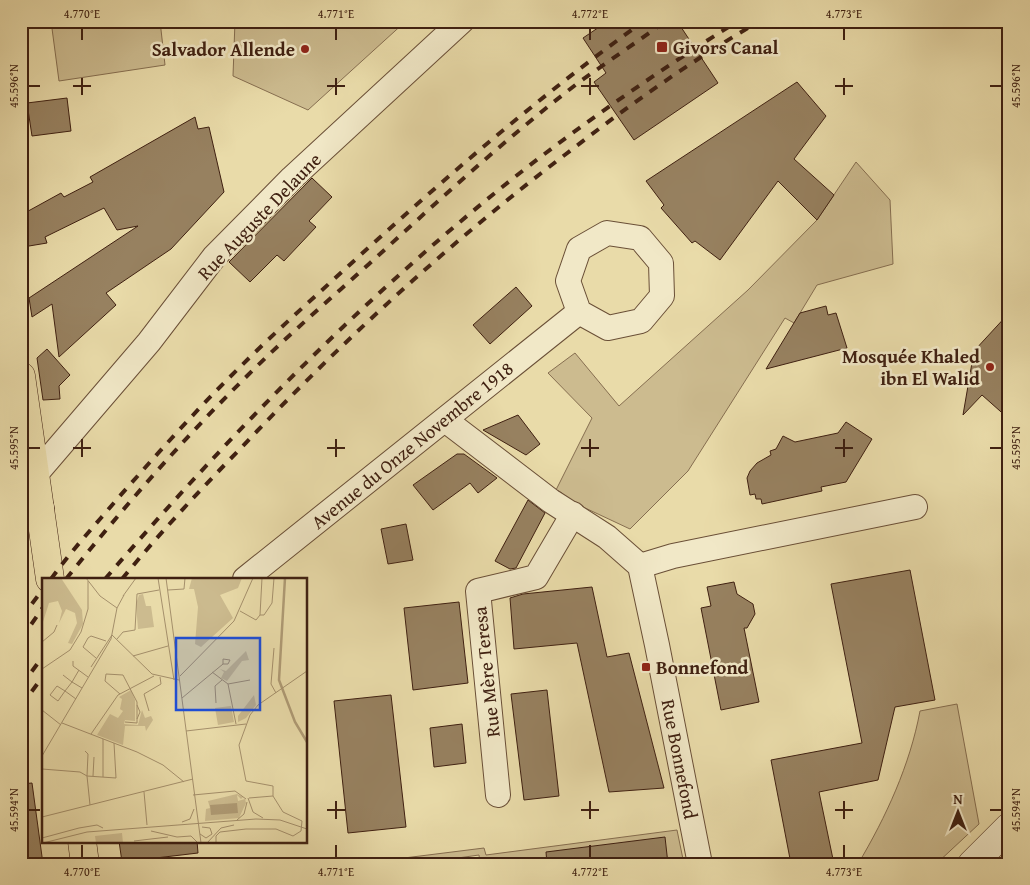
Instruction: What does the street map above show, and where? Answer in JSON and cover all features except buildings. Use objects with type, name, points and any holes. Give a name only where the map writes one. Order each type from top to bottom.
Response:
[{"type":"main road","points":[[21,376],[35,475],[31,510],[50,578]]},
{"type":"main road","points":[[82,842],[85,864]]},
{"type":"street","name":"Rue Auguste Delaune","points":[[35,475],[149,342],[214,257],[292,178],[462,21]]},
{"type":"street","name":"Avenue du Onze Novembre 1918","points":[[246,578],[579,312]]},
{"type":"street","points":[[445,420],[551,501],[607,537],[640,566],[673,556],[915,507]]},
{"type":"street","name":"Rue Mère Teresa","points":[[498,795],[478,591],[536,577],[573,514]]},
{"type":"street","name":"Rue Bonnefond","points":[[640,566],[700,864]]},
{"type":"street","points":[[972,864],[1009,827]]},
{"type":"shaded area","points":[[51,21],[160,21],[165,65],[59,81]]},
{"type":"shaded area","name":"Salvador Allende","points":[[235,21],[406,21],[308,110],[233,76]]},
{"type":"shaded area","points":[[856,162],[890,200],[893,264],[817,285],[794,323],[785,318],[688,471],[630,529],[566,499],[562,493],[556,490],[592,418],[548,373],[575,353],[619,406],[748,290],[817,220]]},
{"type":"shaded area","points":[[957,704],[979,824],[936,864],[858,864],[896,790],[910,751],[920,711]]},
{"type":"shaded area","points":[[677,830],[684,864],[480,864],[479,855],[415,864],[372,864],[372,862],[484,848],[486,855]]},
{"type":"railway","points":[[52,578],[93,527],[178,431],[278,330],[380,237],[490,141],[644,21]]},
{"type":"railway","points":[[67,578],[131,500],[177,449],[277,347],[524,126],[578,83],[666,21]]},
{"type":"railway","points":[[106,578],[200,472],[299,370],[350,320],[456,225],[511,180],[594,117],[738,21]]},
{"type":"railway","points":[[123,578],[209,481],[278,409],[357,332],[438,258],[523,188],[613,118],[685,68],[760,21]]},
{"type":"railway","points":[[21,618],[42,591]]},
{"type":"railway","points":[[21,639],[42,609]]},
{"type":"railway","points":[[21,686],[42,658]]},
{"type":"railway","points":[[21,706],[42,678]]},
{"type":"place","name":"Givors Canal","points":[[662,47]]},
{"type":"place","name":"Salvador Allende","points":[[305,49]]},
{"type":"place","name":"Mosquée Khaled ibn El Walid","points":[[990,367]]},
{"type":"place","name":"Bonnefond","points":[[646,667]]}]
